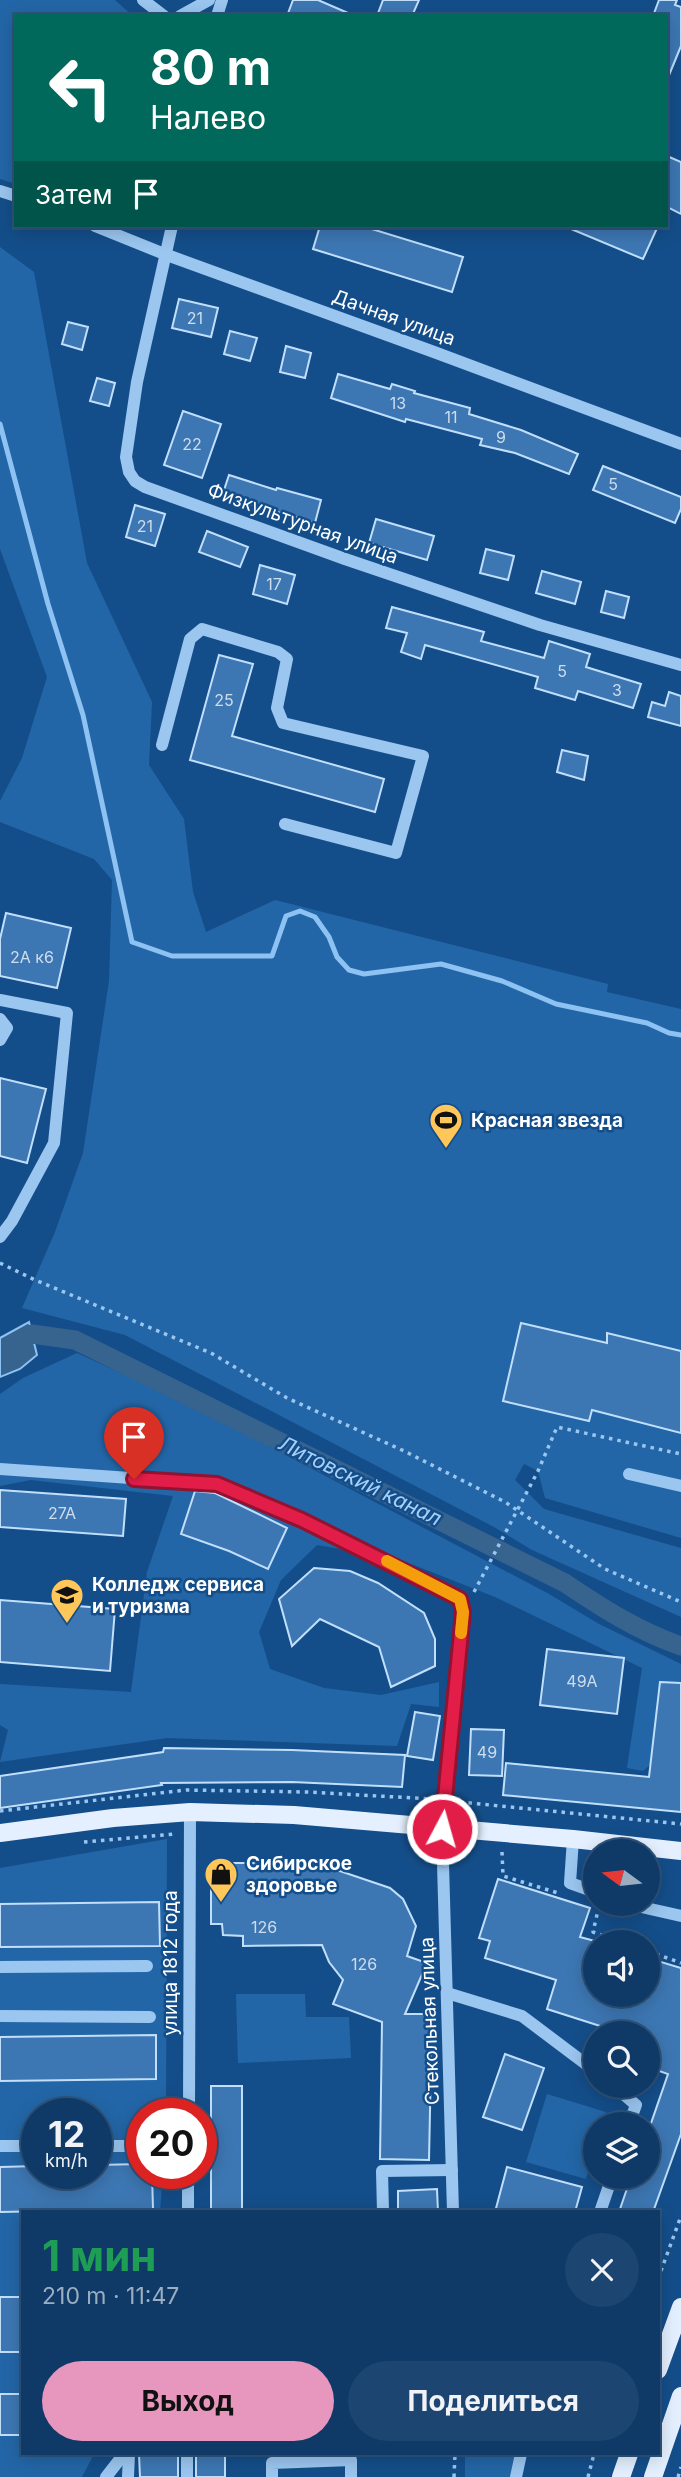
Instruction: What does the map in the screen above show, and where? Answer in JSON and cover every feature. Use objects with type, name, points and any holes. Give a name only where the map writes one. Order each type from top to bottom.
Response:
[{"type":"main road","points":[[0,1833],[190,1811],[294,1815],[681,1851]]},
{"type":"main road","points":[[660,2365],[681,2307]]},
{"type":"main road","points":[[653,2477],[681,2396]]},
{"type":"main road","points":[[621,2477],[629,2455]]},
{"type":"street","points":[[142,0],[161,14]]},
{"type":"street","points":[[184,14],[209,0]]},
{"type":"street","name":"Дачная улица","points":[[100,228],[681,444]]},
{"type":"street","name":"Физкультурная улица","points":[[172,228],[139,370],[126,457],[128,472],[135,481],[145,487],[358,564],[540,625],[681,665]]},
{"type":"street","points":[[162,745],[190,639],[202,629],[278,652],[287,659],[276,708],[283,723],[423,756],[396,853],[285,824]]},
{"type":"street","points":[[0,1000],[67,1013],[54,1143],[12,1221],[0,1237]]},
{"type":"street","points":[[0,1019],[7,1028],[0,1040]]},
{"type":"street","points":[[0,1469],[217,1484],[302,1520],[401,1568],[460,1599],[463,1612]]},
{"type":"street","points":[[629,1474],[681,1486]]},
{"type":"street","name":"Стекольная улица","points":[[453,2210],[442,1829],[463,1612]]},
{"type":"street","name":"улица 1812 года","points":[[188,2098],[190,1811]]},
{"type":"street","points":[[573,1839],[570,1883],[583,1892]]},
{"type":"street","points":[[660,1911],[681,1916]]},
{"type":"street","points":[[0,1968],[147,1966]]},
{"type":"street","points":[[447,1993],[522,2016],[583,2062]]},
{"type":"street","points":[[0,2016],[150,2017]]},
{"type":"street","points":[[628,2098],[636,2105],[633,2112]]},
{"type":"street","points":[[0,2146],[21,2146]]},
{"type":"street","points":[[383,2210],[382,2171],[452,2170]]},
{"type":"street","points":[[188,2189],[188,2210]]},
{"type":"street","points":[[601,2210],[607,2189]]},
{"type":"street","points":[[106,2477],[125,2455]]},
{"type":"street","points":[[126,2455],[128,2477]]},
{"type":"street","points":[[187,2455],[187,2477]]},
{"type":"street","points":[[516,2477],[521,2455]]},
{"type":"street","points":[[272,2477],[272,2463],[286,2458],[351,2460],[351,2477]]},
{"type":"path","points":[[0,1263],[211,1353],[287,1398],[404,1451],[505,1502],[605,1569],[681,1602]]},
{"type":"path","points":[[463,1612],[538,1471],[557,1427],[681,1454]]},
{"type":"path","points":[[84,1842],[190,1833]]},
{"type":"path","points":[[490,1851],[514,1853]]},
{"type":"path","points":[[502,1852],[503,1876],[564,1895]]},
{"type":"path","points":[[660,1955],[681,1963]]},
{"type":"path","points":[[660,2274],[681,2216]]},
{"type":"path","points":[[454,2477],[455,2455]]},
{"type":"path","points":[[588,2477],[594,2455]]},
{"type":"path","points":[[678,2477],[681,2467]]},
{"type":"shaded area","points":[[0,0],[115,0],[131,14],[14,14],[14,183],[0,179]]},
{"type":"shaded area","points":[[0,247],[34,272],[87,563],[152,702],[149,765],[184,819],[193,892],[206,932],[275,900],[608,984],[607,992],[681,1009],[681,1538],[545,1498],[538,1471],[524,1464],[515,1480],[544,1509],[681,1548],[681,1617],[532,1550],[494,1527],[125,1335],[22,1308],[55,1232],[83,1153],[109,981],[112,880],[94,859],[0,822],[0,801],[22,758],[47,677],[0,549]]},
{"type":"shaded area","points":[[29,1322],[37,1355],[20,1369],[0,1377],[0,1338]]},
{"type":"shaded area","points":[[77,1353],[191,1405],[549,1594],[599,1624],[681,1664],[681,1683],[660,1682],[650,1765],[643,1771],[627,1768],[642,1668],[495,1597],[396,1558],[317,1545],[281,1580],[259,1632],[270,1669],[324,1688],[381,1695],[439,1682],[439,1707],[411,1704],[397,1746],[167,1738],[0,1762],[8,1730],[0,1725],[0,1684],[131,1692],[147,1572],[173,1496],[31,1480],[0,1486],[0,1394],[23,1378]]},
{"type":"shaded area","points":[[167,1839],[166,2098],[126,2098],[126,2189],[162,2189],[160,2210],[21,2210],[21,2455],[93,2455],[82,2477],[0,2477],[0,1868]]},
{"type":"shaded area","points":[[236,1994],[305,1994],[306,2017],[349,2017],[351,2058],[238,2063]]},
{"type":"shaded area","points":[[547,2094],[606,2112],[583,2112],[583,2178],[526,2162]]},
{"type":"shaded area","points":[[525,2455],[516,2477],[465,2477],[465,2456]]},
{"type":"building","points":[[293,0],[318,0],[350,14],[288,14]]},
{"type":"building","points":[[383,0],[419,0],[413,14],[378,14]]},
{"type":"building","points":[[659,0],[677,0],[675,5],[681,7],[681,46],[668,78],[668,14],[654,14]]},
{"type":"building","points":[[668,156],[681,162],[681,214],[668,208]]},
{"type":"building","points":[[319,228],[369,228],[463,257],[452,292],[313,249]]},
{"type":"building","points":[[569,228],[657,228],[643,259]]},
{"type":"building","points":[[179,299],[218,308],[211,337],[172,328]]},
{"type":"building","points":[[68,322],[88,327],[82,350],[62,344]]},
{"type":"building","points":[[230,331],[257,338],[250,361],[224,354]]},
{"type":"building","points":[[286,346],[311,353],[305,378],[280,372]]},
{"type":"building","points":[[338,374],[390,389],[392,384],[415,391],[414,393],[470,408],[469,414],[521,430],[578,454],[569,474],[515,453],[480,445],[482,439],[406,419],[405,422],[331,398]]},
{"type":"building","points":[[97,378],[115,383],[109,406],[90,401]]},
{"type":"building","points":[[183,411],[221,424],[202,478],[164,465]]},
{"type":"building","points":[[603,466],[681,497],[681,509],[675,523],[593,490]]},
{"type":"building","points":[[229,475],[276,490],[277,488],[321,500],[315,523],[222,496]]},
{"type":"building","points":[[135,505],[165,514],[155,546],[126,537]]},
{"type":"building","points":[[376,519],[434,536],[427,560],[369,543]]},
{"type":"building","points":[[207,531],[248,547],[240,567],[199,552]]},
{"type":"building","points":[[486,549],[514,556],[508,580],[480,573]]},
{"type":"building","points":[[260,565],[295,575],[287,604],[253,594]]},
{"type":"building","points":[[542,571],[581,582],[575,604],[536,593]]},
{"type":"building","points":[[606,591],[629,597],[624,618],[601,612]]},
{"type":"building","points":[[392,607],[484,632],[481,641],[544,658],[549,641],[590,654],[586,667],[641,684],[633,708],[578,691],[575,700],[535,688],[538,677],[425,645],[421,659],[401,652],[407,633],[386,628]]},
{"type":"building","points":[[219,655],[253,664],[232,736],[384,779],[375,812],[190,760]]},
{"type":"building","points":[[669,692],[681,696],[681,726],[648,717],[652,702],[665,706]]},
{"type":"building","points":[[562,750],[588,756],[584,780],[557,772]]},
{"type":"building","points":[[6,913],[71,928],[57,988],[0,976],[0,939]]},
{"type":"building","points":[[0,1078],[46,1089],[27,1163],[0,1156]]},
{"type":"building","points":[[521,1323],[607,1343],[607,1333],[681,1351],[681,1433],[592,1410],[589,1421],[503,1401]]},
{"type":"building","points":[[0,1490],[126,1499],[123,1536],[0,1527]]},
{"type":"building","points":[[195,1491],[215,1493],[287,1528],[268,1569],[229,1551],[181,1534]]},
{"type":"building","points":[[314,1568],[350,1571],[378,1583],[424,1613],[435,1639],[435,1666],[391,1687],[379,1647],[320,1619],[292,1646],[279,1599]]},
{"type":"building","points":[[0,1600],[115,1609],[110,1671],[0,1662]]},
{"type":"building","points":[[547,1649],[624,1658],[617,1714],[540,1705]]},
{"type":"building","points":[[660,1682],[681,1683],[681,1812],[503,1795],[506,1763],[649,1777]]},
{"type":"building","points":[[415,1712],[440,1716],[433,1760],[407,1756]]},
{"type":"building","points":[[471,1729],[504,1730],[502,1776],[469,1775]]},
{"type":"building","points":[[164,1748],[405,1755],[402,1787],[292,1782],[161,1783],[162,1785],[0,1808],[0,1776],[163,1752]]},
{"type":"building","points":[[223,1863],[266,1863],[267,1869],[334,1869],[390,1888],[403,1899],[416,1926],[407,1956],[427,1963],[405,2014],[432,2014],[429,2160],[380,2159],[382,2022],[333,2004],[343,1980],[329,1962],[322,1945],[243,1946],[243,1936],[223,1935],[222,1924],[211,1924],[211,1887],[222,1887]]},
{"type":"building","points":[[498,1879],[583,1906],[583,1916],[587,1916],[580,1937],[583,1938],[583,2007],[660,2007],[660,1962],[681,1968],[681,2134],[654,2210],[620,2210],[627,2189],[660,2189],[660,2112],[655,2112],[668,2074],[660,2071],[660,2021],[584,2021],[547,2009],[556,1980],[485,1958],[490,1941],[479,1938]]},
{"type":"building","points":[[159,1902],[160,1946],[0,1947],[0,1904]]},
{"type":"building","points":[[156,2035],[156,2079],[0,2081],[0,2037]]},
{"type":"building","points":[[505,2054],[544,2068],[522,2130],[483,2117]]},
{"type":"building","points":[[211,2086],[242,2086],[242,2210],[211,2210],[211,2189],[217,2189],[217,2098],[211,2098]]},
{"type":"building","points":[[126,2164],[126,2189],[152,2189],[153,2209],[0,2212],[0,2167],[21,2166],[21,2189],[112,2189],[112,2165]]},
{"type":"building","points":[[507,2167],[582,2187],[576,2210],[496,2210]]},
{"type":"building","points":[[437,2189],[438,2210],[398,2210],[398,2191]]},
{"type":"building","points":[[0,2297],[21,2297],[21,2352],[0,2352]]},
{"type":"building","points":[[0,2394],[21,2394],[21,2435],[0,2435]]},
{"type":"building","points":[[139,2455],[178,2455],[178,2477],[140,2477]]},
{"type":"building","points":[[196,2455],[225,2455],[225,2477],[196,2477]]},
{"type":"waterway","points":[[0,424],[48,604],[83,715],[132,942],[172,956],[272,956],[286,916],[300,911],[315,917],[329,937],[337,957],[349,970],[364,974],[441,964],[502,981],[556,1004],[647,1023],[669,1033],[681,1035]]},
{"type":"waterway","name":"Литовский канал","points":[[32,1334],[75,1340],[565,1583],[621,1618],[681,1646]]},
{"type":"slow traffic","points":[[387,1561],[460,1599],[463,1612],[461,1633]]},
{"type":"place","name":"Красная звезда","points":[[446,1150]]},
{"type":"place","name":"Колледж сервиса и туризма","points":[[67,1625]]},
{"type":"place","name":"Сибирское здоровье","points":[[221,1904]]},
{"type":"route","points":[[134,1479],[217,1484],[302,1520],[460,1599],[463,1612],[442,1829]]}]
